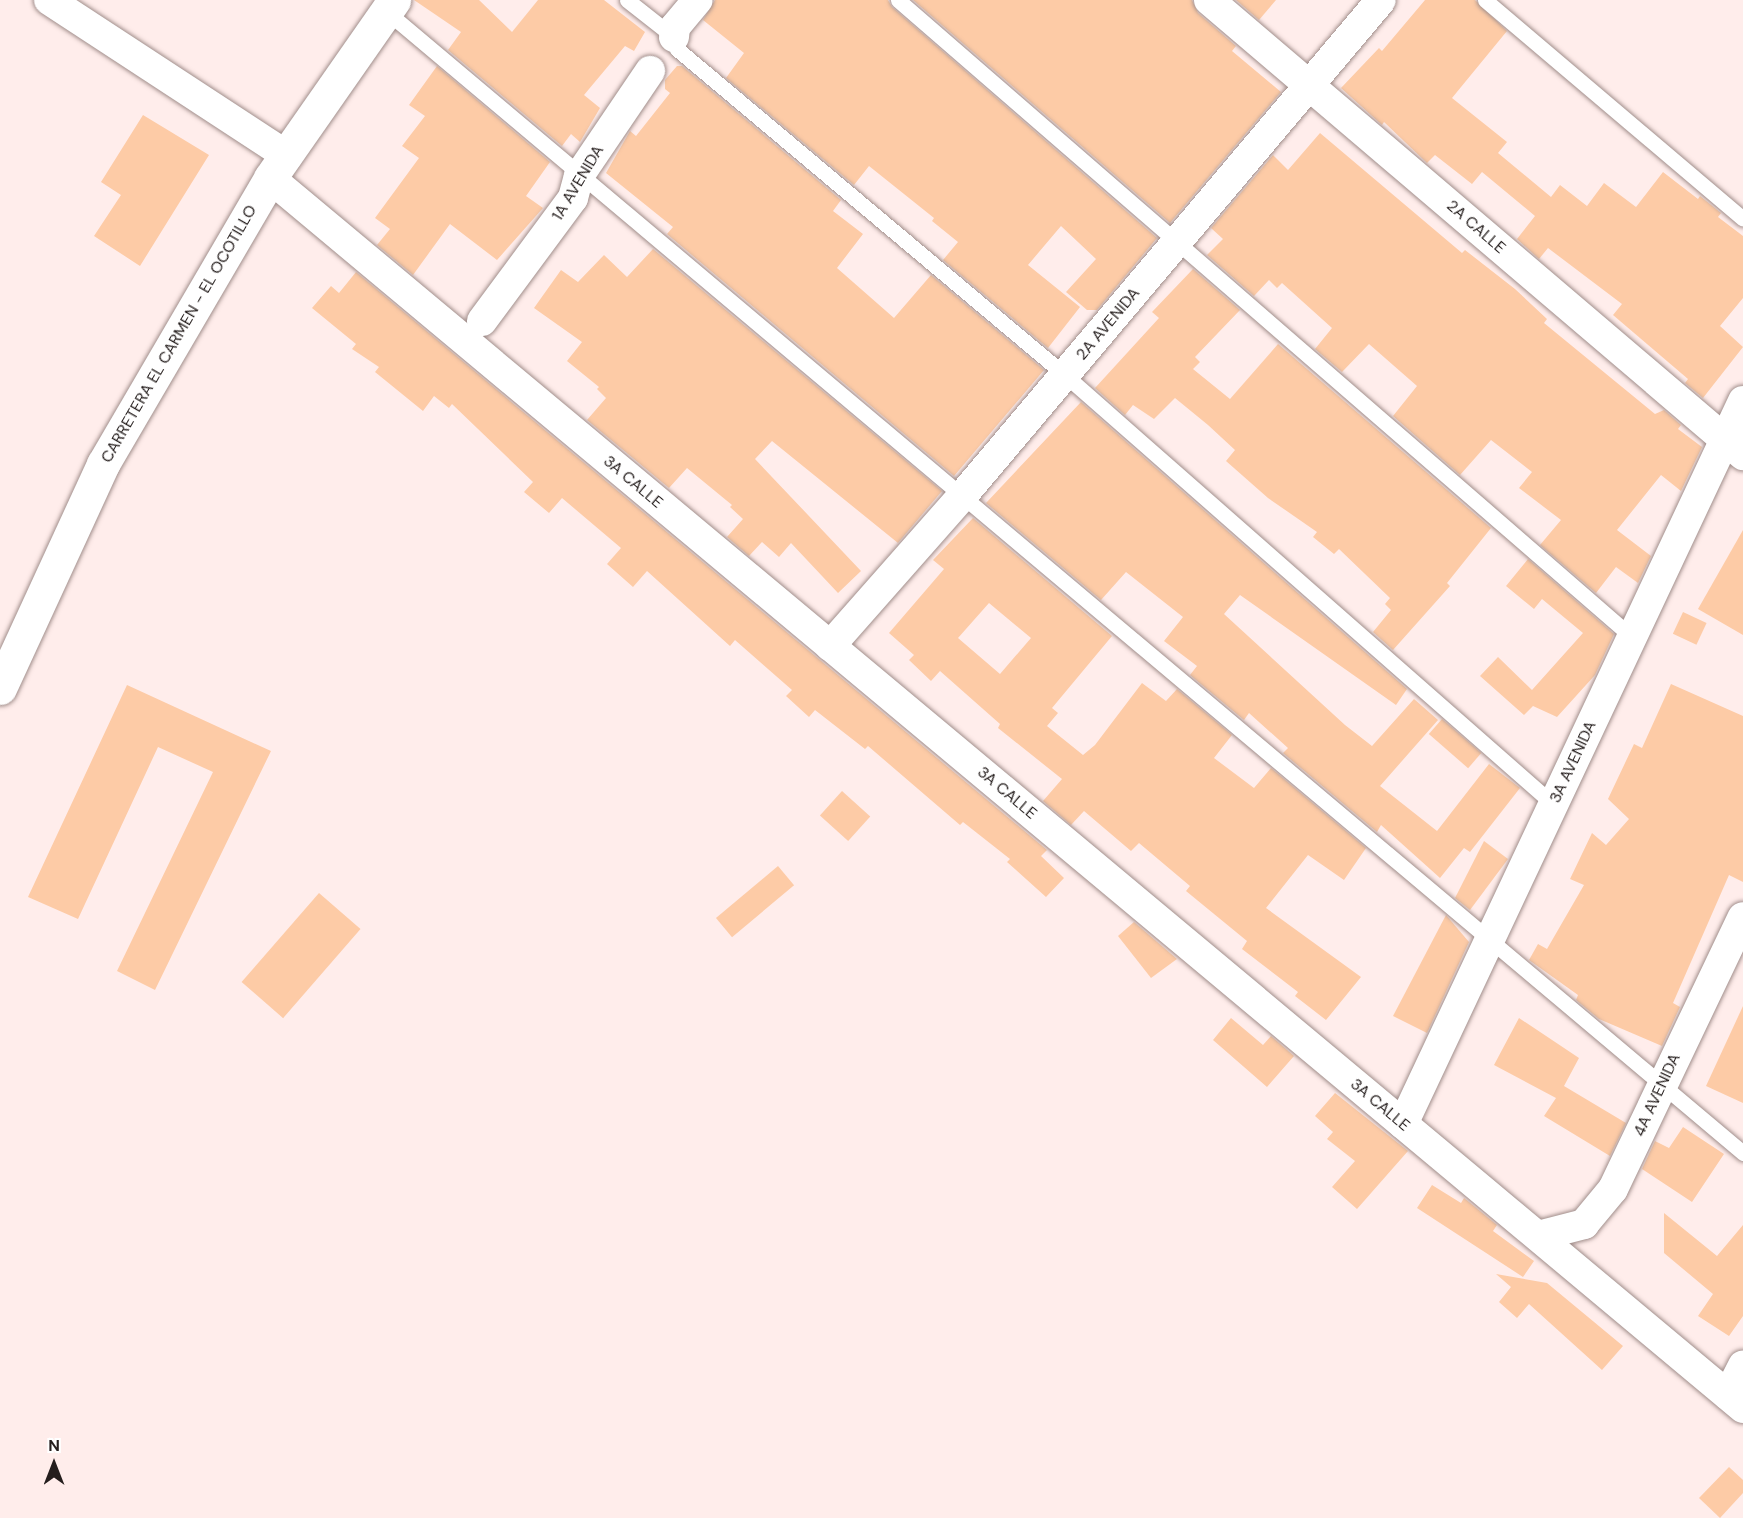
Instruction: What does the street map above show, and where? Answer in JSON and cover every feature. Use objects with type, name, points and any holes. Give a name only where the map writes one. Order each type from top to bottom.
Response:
[{"type":"main road","name":"CARRETERA EL CARMEN - EL OCOTILLO","points":[[0,688],[103,464],[278,167],[390,5]]},
{"type":"street","name":"3A CALLE","points":[[50,0],[278,167],[830,646],[1736,1402]]},
{"type":"street","points":[[674,37],[675,27],[698,0]]},
{"type":"street","name":"2A CALLE","points":[[1209,0],[1734,448]]},
{"type":"street","name":"2A AVENIDA","points":[[830,646],[964,494],[1382,0]]},
{"type":"street","name":"1A AVENIDA","points":[[482,321],[573,198],[579,176],[650,71]]},
{"type":"street","name":"3A AVENIDA","points":[[1403,1124],[1632,637],[1734,448],[1743,401]]},
{"type":"street","name":"4A AVENIDA","points":[[1538,1236],[1584,1224],[1613,1189],[1660,1086],[1743,917]]},
{"type":"street","points":[[1736,1402],[1743,1366]]},
{"type":"lane","points":[[627,0],[674,37],[677,49],[1065,375],[1553,804]]},
{"type":"lane","points":[[898,0],[1632,637]]},
{"type":"lane","points":[[1485,0],[1743,219]]},
{"type":"lane","points":[[390,5],[579,176],[964,494],[1488,942],[1743,1153]]},
{"type":"building","points":[[414,0],[479,0],[512,32],[538,0],[604,0],[645,32],[634,51],[625,46],[584,95],[600,108],[580,142],[571,134],[562,146],[448,50],[461,32]]},
{"type":"building","points":[[715,0],[888,0],[892,7],[1157,238],[1097,310],[1087,310],[1066,292],[1096,259],[1061,226],[1028,265],[1080,307],[1048,348],[943,260],[958,242],[932,221],[934,218],[869,166],[854,185],[726,78],[744,53],[703,20]]},
{"type":"building","points":[[913,0],[1192,0],[1198,13],[1236,46],[1232,51],[1281,92],[1170,223]]},
{"type":"building","points":[[1236,0],[1276,0],[1259,20]]},
{"type":"building","points":[[1425,0],[1475,0],[1507,31],[1452,98],[1507,142],[1498,153],[1551,197],[1560,185],[1587,206],[1604,183],[1636,207],[1663,172],[1698,199],[1700,196],[1721,213],[1718,217],[1743,236],[1743,298],[1720,326],[1743,347],[1703,398],[1685,383],[1688,379],[1613,315],[1622,304],[1548,248],[1539,259],[1517,239],[1535,216],[1482,172],[1472,184],[1435,155],[1427,163],[1384,122],[1382,125],[1341,88],[1379,48],[1382,51]]},
{"type":"building","points":[[437,66],[550,162],[526,196],[543,208],[497,260],[450,224],[413,275],[377,245],[390,229],[375,218],[419,158],[402,146],[425,116],[409,105]]},
{"type":"building","points":[[677,66],[682,66],[841,200],[833,211],[863,234],[837,268],[894,318],[931,275],[1044,370],[954,476],[667,234],[673,227],[606,173],[630,131],[636,136],[670,93],[665,89],[665,80]]},
{"type":"building","points":[[143,115],[209,155],[140,266],[94,236],[121,195],[101,182]]},
{"type":"building","points":[[1320,133],[1462,253],[1465,250],[1515,289],[1547,319],[1544,323],[1655,414],[1664,410],[1681,425],[1678,429],[1702,447],[1681,491],[1661,475],[1617,530],[1651,556],[1638,583],[1616,567],[1596,593],[1540,545],[1561,520],[1519,488],[1532,472],[1491,440],[1460,475],[1393,416],[1417,386],[1369,344],[1342,372],[1315,349],[1332,328],[1282,283],[1277,288],[1269,280],[1254,296],[1207,255],[1223,239],[1211,228],[1273,155],[1288,170]]},
{"type":"building","points":[[653,249],[942,491],[898,543],[772,441],[755,459],[861,571],[838,593],[791,543],[779,557],[762,542],[749,556],[727,537],[743,519],[730,507],[732,505],[687,468],[669,488],[587,420],[606,398],[597,389],[599,387],[567,361],[582,342],[534,308],[561,270],[578,282],[604,255],[627,277]]},
{"type":"building","points":[[1193,269],[1240,310],[1195,357],[1200,362],[1193,369],[1230,399],[1278,344],[1491,528],[1447,583],[1450,586],[1393,650],[1373,632],[1391,610],[1385,604],[1390,598],[1339,549],[1334,554],[1313,537],[1317,532],[1268,498],[1226,461],[1235,450],[1208,425],[1175,398],[1154,419],[1133,405],[1125,415],[1095,388],[1159,318],[1152,312]]},
{"type":"building","points":[[356,272],[1047,850],[1041,856],[1064,878],[1046,897],[1007,862],[1010,859],[963,822],[960,825],[868,746],[865,749],[815,710],[809,717],[786,696],[792,690],[735,640],[730,646],[647,571],[633,587],[607,564],[621,548],[562,498],[549,513],[524,492],[533,482],[452,404],[449,408],[434,396],[423,411],[375,372],[379,367],[352,349],[356,344],[312,308],[331,286],[339,293]]},
{"type":"building","points":[[1081,402],[1407,689],[1396,705],[1240,595],[1224,614],[1345,725],[1372,746],[1414,699],[1438,720],[1380,786],[1437,831],[1489,764],[1520,788],[1470,852],[1464,848],[1440,878],[1381,825],[1377,832],[1283,753],[1288,748],[1249,713],[1244,720],[1190,675],[1197,666],[1164,641],[1183,617],[1126,572],[1101,600],[986,503]]},
{"type":"building","points":[[973,518],[1112,636],[1052,708],[1058,713],[1047,726],[1083,755],[1095,745],[1142,683],[1166,701],[1177,689],[1232,735],[1214,758],[1254,788],[1271,768],[1366,848],[1344,880],[1308,855],[1266,908],[1361,977],[1326,1020],[1295,996],[1298,992],[1242,949],[1247,941],[1186,891],[1190,886],[1139,843],[1131,851],[1084,811],[1071,825],[1043,801],[1062,779],[998,728],[1000,724],[940,671],[931,681],[909,660],[914,655],[889,633],[944,569],[933,560]],"holes":[[[989,603],[1031,638],[1000,674],[958,638]]]},
{"type":"building","points":[[1743,530],[1743,635],[1698,609]]},
{"type":"building","points":[[1528,559],[1614,634],[1595,675],[1557,717],[1533,706],[1524,715],[1480,676],[1498,657],[1532,690],[1583,633],[1542,599],[1534,609],[1506,586]]},
{"type":"building","points":[[1683,612],[1707,623],[1696,645],[1673,634]]},
{"type":"building","points":[[1671,684],[1743,716],[1743,882],[1729,875],[1673,1003],[1680,1007],[1662,1046],[1599,1019],[1576,1000],[1578,995],[1529,960],[1538,944],[1547,949],[1584,885],[1570,879],[1592,833],[1606,845],[1629,819],[1608,799],[1634,744],[1642,748]]},
{"type":"building","points":[[127,685],[271,751],[155,990],[117,971],[213,772],[158,747],[78,919],[28,897]]},
{"type":"building","points":[[1442,719],[1481,753],[1468,768],[1429,734]]},
{"type":"building","points":[[842,791],[870,816],[848,841],[820,816]]},
{"type":"building","points":[[1484,841],[1508,859],[1470,910],[1455,898]]},
{"type":"building","points":[[778,866],[794,885],[732,937],[716,918]]},
{"type":"building","points":[[319,893],[361,929],[283,1018],[242,982]]},
{"type":"building","points":[[1446,915],[1469,942],[1427,1033],[1393,1016]]},
{"type":"building","points":[[1134,922],[1177,959],[1151,978],[1118,936]]},
{"type":"building","points":[[1743,1006],[1743,1103],[1706,1086]]},
{"type":"building","points":[[1231,1018],[1263,1045],[1271,1036],[1294,1056],[1267,1087],[1213,1040]]},
{"type":"building","points":[[1519,1018],[1579,1058],[1564,1086],[1626,1123],[1610,1156],[1544,1116],[1556,1098],[1494,1065]]},
{"type":"building","points":[[1335,1093],[1408,1151],[1357,1209],[1332,1187],[1355,1161],[1327,1139],[1333,1132],[1315,1116]]},
{"type":"building","points":[[1683,1127],[1724,1154],[1692,1202],[1642,1169],[1655,1141],[1669,1148]]},
{"type":"building","points":[[1432,1185],[1461,1203],[1464,1198],[1497,1225],[1493,1231],[1534,1261],[1523,1277],[1417,1208]]},
{"type":"building","points":[[1664,1213],[1717,1256],[1743,1225],[1743,1316],[1729,1336],[1698,1316],[1713,1294],[1664,1253]]},
{"type":"building","points":[[1496,1274],[1547,1283],[1623,1346],[1602,1370],[1529,1304],[1517,1318],[1499,1302],[1511,1287]]},
{"type":"building","points":[[1729,1467],[1743,1480],[1743,1493],[1720,1518],[1699,1498]]}]
